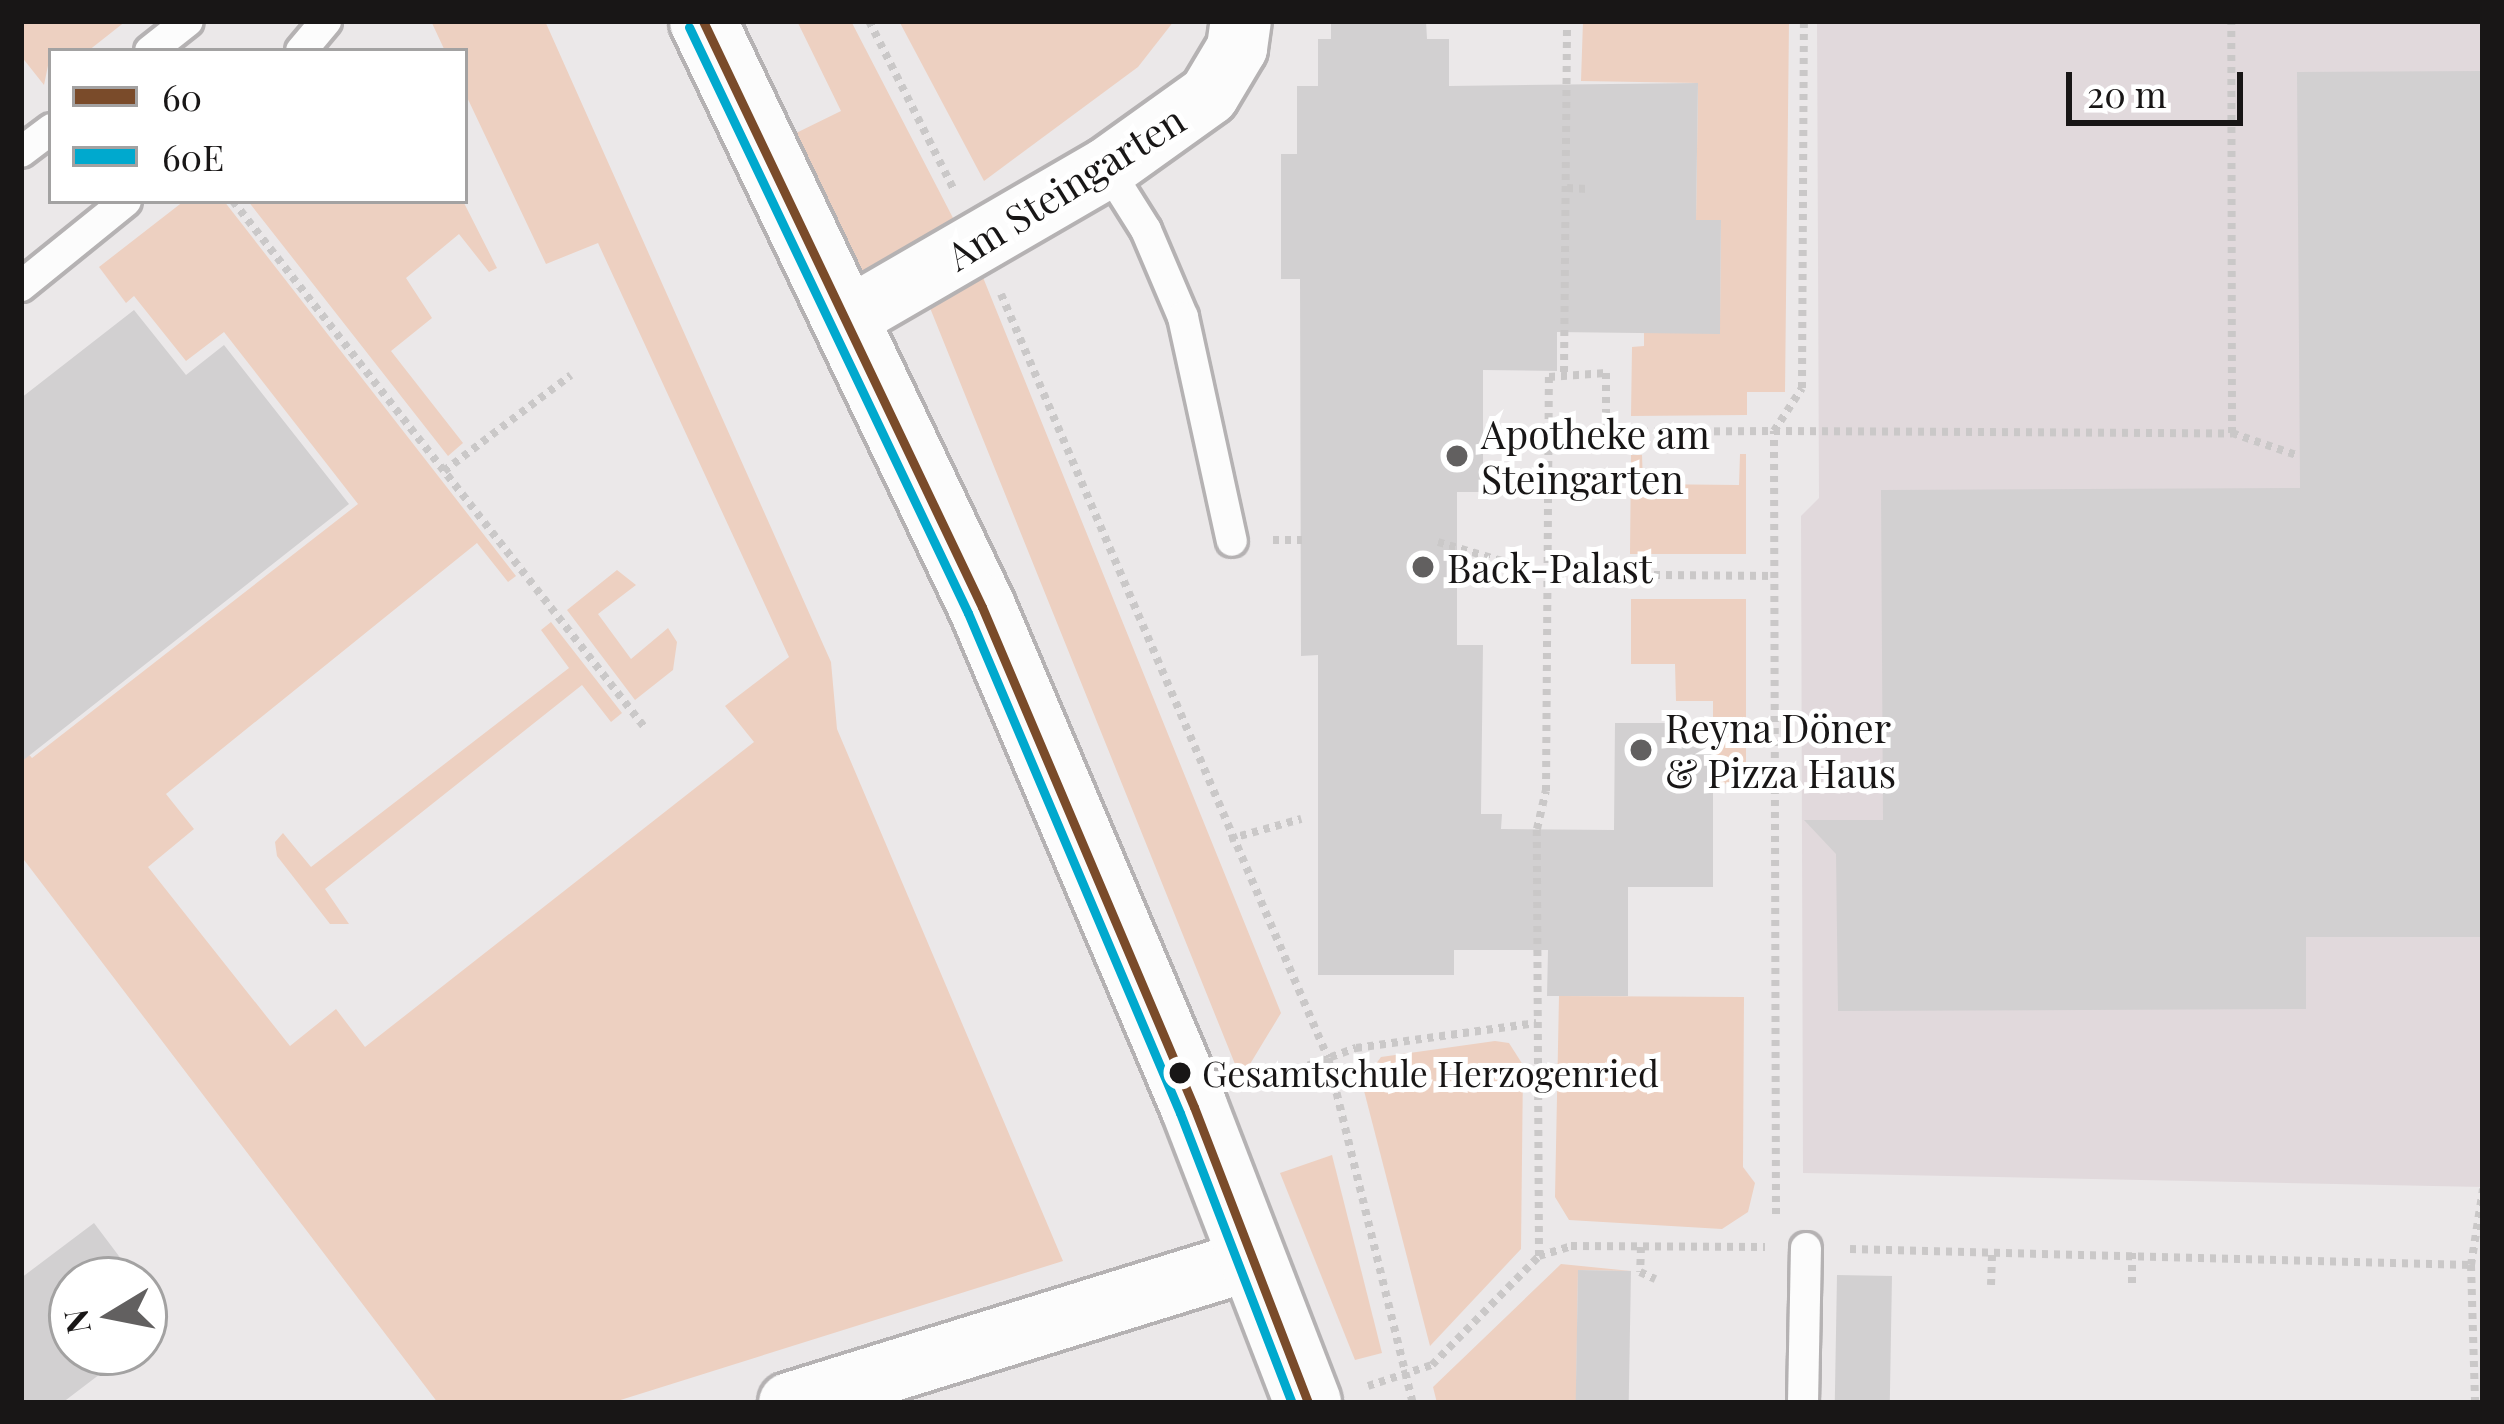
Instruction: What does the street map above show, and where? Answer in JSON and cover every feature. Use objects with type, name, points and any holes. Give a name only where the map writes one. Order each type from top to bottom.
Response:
[{"type":"street","points":[[703,21],[982,607],[1194,1107],[1308,1403]]},
{"type":"street","name":"Am Steingarten","points":[[848,318],[1107,168],[1209,95],[1237,48],[1241,21]]},
{"type":"street","points":[[789,1403],[1254,1258]]},
{"type":"lane","points":[[154,48],[188,21]]},
{"type":"lane","points":[[304,48],[326,21]]},
{"type":"lane","points":[[21,152],[48,131]]},
{"type":"lane","points":[[1107,168],[1146,230],[1184,317],[1232,541]]},
{"type":"lane","points":[[21,284],[122,204]]},
{"type":"lane","points":[[1791,1248],[1803,1403]]},
{"type":"path","points":[[869,21],[980,242],[1229,838],[1328,1058],[1413,1403]]},
{"type":"path","points":[[1564,372],[1567,21]]},
{"type":"path","points":[[1791,1248],[1774,430],[1802,388],[1804,21]]},
{"type":"path","points":[[2230,21],[2232,433]]},
{"type":"path","points":[[1567,188],[1588,189]]},
{"type":"path","points":[[235,204],[645,728]]},
{"type":"path","points":[[1540,1256],[1536,1023],[1549,377],[1564,372],[1606,373],[1606,432],[2232,433],[2300,456]]},
{"type":"path","points":[[444,472],[571,375]]},
{"type":"path","points":[[1438,542],[1546,574],[1774,576]]},
{"type":"path","points":[[1229,838],[1301,819]]},
{"type":"path","points":[[1194,1107],[1328,1058],[1536,1023]]},
{"type":"path","points":[[2475,1403],[2471,1265],[2483,1189]]},
{"type":"path","points":[[1308,1403],[1432,1365],[1540,1256],[1571,1246],[2132,1252],[2471,1265]]},
{"type":"path","points":[[1641,1247],[1640,1272],[1655,1280]]},
{"type":"path","points":[[1991,1285],[1992,1251]]},
{"type":"path","points":[[2132,1252],[2132,1288]]},
{"type":"shaded area","points":[[21,21],[126,21],[92,48],[48,48],[44,85],[21,56]]},
{"type":"shaded area","points":[[431,21],[545,21],[831,662],[837,729],[1063,1261],[611,1403],[438,1403],[21,856],[21,746],[32,758],[358,504],[224,332],[186,361],[134,296],[126,303],[99,267],[180,204],[226,204],[516,576],[508,582],[477,543],[166,794],[194,829],[148,867],[290,1046],[336,1009],[365,1047],[754,742],[725,706],[789,657],[598,243],[546,264],[468,99],[468,48],[444,48]]},
{"type":"shaded area","points":[[797,21],[851,21],[980,270],[1281,1013],[1241,1079],[926,298],[879,314],[792,135],[841,111]]},
{"type":"shaded area","points":[[899,21],[1174,21],[1138,67],[984,181]]},
{"type":"shaded area","points":[[1583,21],[1789,21],[1785,392],[1747,392],[1747,415],[1631,416],[1632,347],[1644,346],[1644,321],[1720,321],[1721,221],[1696,220],[1698,83],[1581,81]]},
{"type":"shaded area","points":[[1817,21],[2483,21],[2483,1187],[1803,1173],[1801,516],[1819,498]]},
{"type":"shaded area","points":[[250,204],[465,204],[497,268],[489,272],[459,234],[406,278],[432,318],[391,351],[463,443],[448,456]]},
{"type":"shaded area","points":[[1740,454],[1746,454],[1746,554],[1630,554],[1631,455],[1642,455],[1643,484],[1739,485]]},
{"type":"shaded area","points":[[617,570],[636,585],[598,614],[631,659],[668,628],[677,642],[673,670],[635,700],[567,610]]},
{"type":"shaded area","points":[[1631,599],[1746,599],[1746,783],[1713,784],[1713,701],[1676,701],[1675,664],[1631,664]]},
{"type":"shaded area","points":[[551,622],[622,713],[611,722],[582,685],[325,889],[349,924],[330,924],[277,856],[275,842],[283,833],[311,867],[569,668],[541,630]]},
{"type":"shaded area","points":[[1559,996],[1744,997],[1743,1167],[1755,1183],[1748,1212],[1722,1229],[1569,1220],[1555,1197]]},
{"type":"shaded area","points":[[1509,1043],[1523,1065],[1521,1249],[1430,1346],[1362,1083],[1381,1057]]},
{"type":"shaded area","points":[[1332,1155],[1382,1353],[1355,1360],[1280,1173]]},
{"type":"shaded area","points":[[1561,1264],[1631,1271],[1578,1270],[1576,1403],[1437,1403],[1433,1387]]},
{"type":"building","points":[[1331,21],[1426,21],[1427,39],[1449,39],[1449,86],[1698,83],[1696,220],[1721,220],[1720,334],[1557,332],[1557,371],[1483,370],[1483,492],[1457,492],[1457,645],[1483,645],[1481,814],[1502,814],[1501,829],[1614,830],[1615,723],[1713,723],[1713,887],[1628,887],[1628,996],[1547,996],[1548,950],[1454,950],[1454,975],[1318,975],[1318,655],[1301,656],[1300,279],[1281,279],[1281,154],[1297,154],[1297,86],[1318,86],[1318,39],[1331,39]]},
{"type":"building","points":[[2483,71],[2483,937],[2306,937],[2306,1009],[1838,1011],[1836,854],[1804,820],[1883,820],[1881,490],[2300,488],[2297,72]]},
{"type":"building","points":[[134,310],[186,375],[224,345],[349,504],[21,762],[21,398]]},
{"type":"building","points":[[94,1223],[119,1256],[50,1256]]},
{"type":"building","points":[[48,1258],[48,1376],[97,1376],[62,1403],[21,1403],[21,1278]]},
{"type":"building","points":[[1578,1270],[1631,1271],[1629,1403],[1576,1403]]},
{"type":"building","points":[[1837,1275],[1892,1276],[1890,1403],[1835,1403]]},
{"type":"transit line","name":"60","points":[[703,21],[982,607],[1194,1107],[1308,1403]]},
{"type":"transit line","name":"60E","points":[[689,27],[968,613],[1180,1113],[1292,1403]]},
{"type":"place","name":"Apotheke am Steingarten","points":[[1457,456]]},
{"type":"place","name":"Back-Palast","points":[[1423,567]]},
{"type":"place","name":"Reyna Döner & Pizza Haus","points":[[1641,750]]},
{"type":"place","name":"Gesamtschule Herzogenried","points":[[1180,1073]]}]
